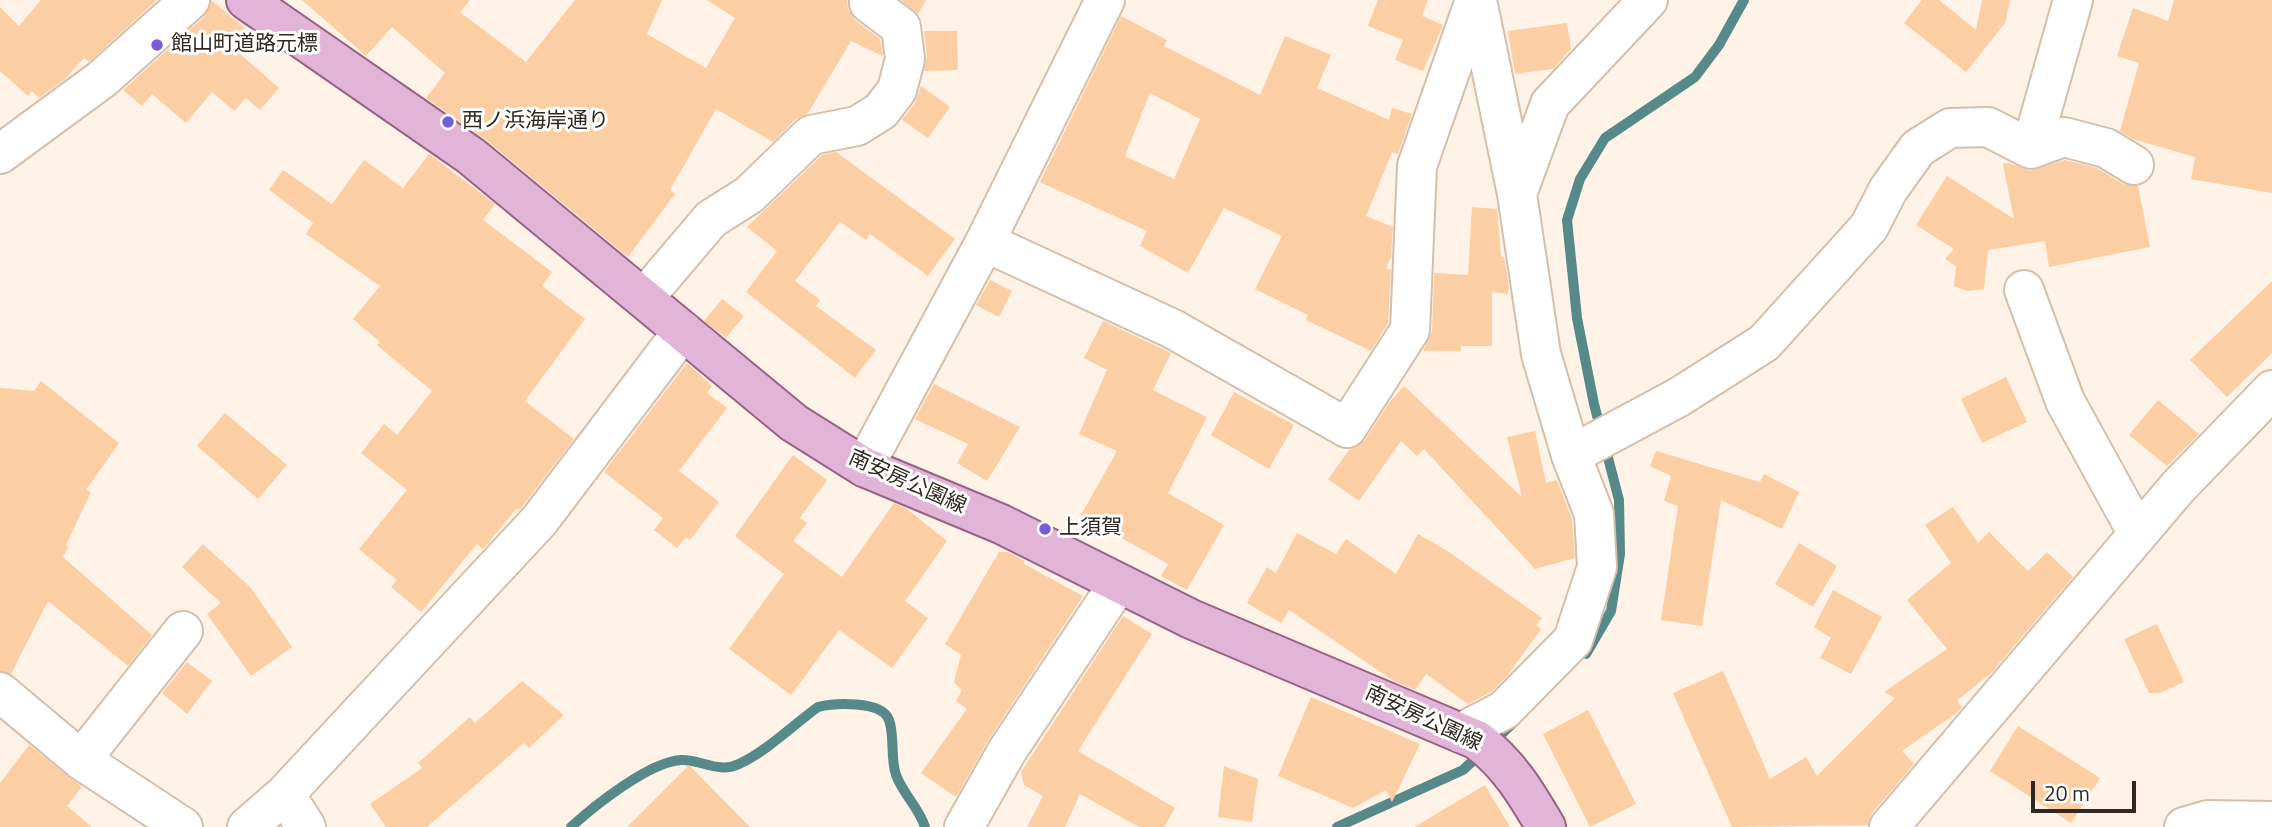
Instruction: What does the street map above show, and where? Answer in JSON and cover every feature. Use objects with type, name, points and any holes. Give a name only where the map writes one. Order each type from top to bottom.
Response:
[{"type":"main road","name":"南安房公園線","points":[[246,0],[471,156],[794,423],[863,467],[1001,524],[1191,619],[1478,743],[1517,779],[1546,827]]},
{"type":"street","points":[[0,154],[102,79],[190,0]]},
{"type":"street","points":[[863,467],[985,242],[1105,0]]},
{"type":"street","points":[[985,242],[1173,330],[1347,429],[1409,330],[1417,166],[1476,0]]},
{"type":"street","points":[[1476,0],[1517,194],[1541,354],[1579,450],[1594,514],[1597,567],[1573,640],[1504,710],[1478,743]]},
{"type":"street","points":[[1517,194],[1550,104],[1648,0]]},
{"type":"street","points":[[2031,149],[2073,0]]},
{"type":"street","points":[[644,298],[711,219],[749,195],[811,135],[857,126],[881,111],[897,90],[905,59],[901,27],[869,4]]},
{"type":"street","points":[[1579,450],[1679,397],[1764,343],[1869,227],[1888,190],[1918,148],[1950,128],[1987,127],[2031,149],[2064,138],[2106,148],[2134,165]]},
{"type":"street","points":[[2024,290],[2065,401],[2138,534]]},
{"type":"street","points":[[247,827],[285,794],[540,521],[683,331]]},
{"type":"street","points":[[1889,827],[2178,487],[2272,390]]},
{"type":"street","points":[[964,827],[1007,751],[1118,584]]},
{"type":"street","points":[[81,760],[183,631]]},
{"type":"street","points":[[0,692],[81,760],[183,827]]},
{"type":"street","points":[[285,794],[306,827]]},
{"type":"street","points":[[2184,827],[2208,820],[2272,821]]},
{"type":"building","points":[[41,0],[157,0],[89,62],[84,58],[64,80],[39,98],[32,91],[28,96],[0,71],[0,7],[19,26]]},
{"type":"building","points":[[211,0],[246,29],[231,46],[279,88],[260,110],[246,98],[234,111],[212,92],[186,123],[152,94],[142,106],[123,90],[205,16]]},
{"type":"building","points":[[302,0],[470,0],[460,12],[526,62],[575,0],[662,0],[647,34],[706,68],[735,18],[707,0],[847,0],[849,11],[855,20],[880,39],[883,56],[851,41],[808,113],[796,119],[773,142],[716,109],[670,190],[675,194],[628,257],[485,139],[426,98],[445,73],[392,27],[366,56]]},
{"type":"building","points":[[901,0],[926,0],[918,14]]},
{"type":"building","points":[[1378,0],[1428,0],[1422,16],[1443,25],[1423,71],[1395,60],[1403,40],[1368,26]]},
{"type":"building","points":[[1922,0],[1939,0],[1976,30],[1982,0],[2010,0],[2005,23],[1966,72],[1904,23]]},
{"type":"building","points":[[2174,0],[2272,0],[2272,193],[2191,179],[2195,157],[2133,139],[2120,131],[2139,63],[2117,56],[2133,8],[2168,21]]},
{"type":"building","points":[[1121,16],[1167,40],[1164,46],[1260,95],[1285,36],[1331,55],[1317,88],[1389,120],[1392,108],[1412,114],[1398,154],[1392,152],[1366,216],[1393,227],[1391,256],[1386,269],[1391,270],[1388,323],[1371,351],[1306,320],[1308,315],[1255,289],[1282,236],[1224,208],[1188,273],[1140,246],[1147,231],[1040,182]],"holes":[[[1150,93],[1200,119],[1174,179],[1125,156]]]},
{"type":"building","points":[[1567,23],[1571,49],[1553,69],[1515,74],[1508,31]]},
{"type":"building","points":[[924,31],[957,31],[958,70],[924,71],[927,56]]},
{"type":"building","points":[[921,86],[950,107],[928,138],[902,120],[915,103]]},
{"type":"building","points":[[836,152],[955,239],[928,276],[870,234],[866,240],[840,222],[795,281],[820,300],[816,306],[876,350],[855,378],[746,292],[777,251],[747,227],[822,155]]},
{"type":"building","points":[[429,154],[495,204],[483,220],[552,272],[542,286],[585,319],[525,401],[574,439],[520,510],[517,508],[483,549],[477,544],[421,612],[391,587],[397,580],[359,549],[407,490],[361,453],[384,424],[397,435],[432,391],[377,345],[380,342],[353,319],[380,286],[306,234],[313,223],[269,190],[283,170],[332,204],[364,160],[403,188]]},
{"type":"building","points":[[2065,160],[2097,168],[2123,184],[2138,186],[2150,247],[2049,267],[2045,241],[1988,250],[1984,289],[1968,291],[1954,286],[1956,266],[1945,259],[1954,249],[1916,225],[1947,176],[2014,219],[2003,164],[2009,163],[2030,171]]},
{"type":"building","points":[[1472,207],[1497,209],[1501,257],[1504,257],[1509,287],[1508,294],[1492,292],[1492,346],[1461,346],[1461,351],[1423,351],[1432,331],[1434,273],[1468,275]]},
{"type":"building","points":[[990,280],[1012,291],[999,317],[976,305]]},
{"type":"building","points":[[2272,281],[2272,353],[2227,397],[2190,360]]},
{"type":"building","points":[[722,299],[744,316],[726,338],[704,321]]},
{"type":"building","points":[[1103,321],[1171,353],[1153,390],[1207,417],[1168,493],[1224,525],[1187,590],[1161,576],[1168,564],[1081,515],[1117,451],[1079,434],[1107,370],[1084,358]]},
{"type":"building","points":[[687,363],[712,386],[707,393],[727,408],[679,471],[719,502],[690,540],[686,537],[677,548],[654,530],[663,518],[604,472]]},
{"type":"building","points":[[2006,377],[2027,422],[1982,443],[1961,399]]},
{"type":"building","points":[[41,381],[119,443],[86,490],[91,492],[63,557],[152,635],[128,666],[48,601],[11,674],[0,671],[0,388],[34,391]]},
{"type":"building","points":[[934,384],[1020,427],[987,481],[957,463],[968,444],[915,419]]},
{"type":"building","points":[[1404,386],[1522,497],[1507,437],[1535,431],[1546,483],[1557,480],[1572,519],[1575,558],[1535,569],[1424,449],[1417,456],[1401,441],[1359,501],[1328,479],[1349,450],[1365,440],[1389,403]]},
{"type":"building","points":[[1234,392],[1294,425],[1269,469],[1211,435]]},
{"type":"building","points":[[2158,400],[2199,434],[2167,466],[2129,435]]},
{"type":"building","points":[[225,413],[287,465],[258,499],[197,446]]},
{"type":"building","points":[[1656,451],[1760,482],[1764,474],[1799,492],[1782,529],[1721,500],[1702,626],[1661,620],[1678,506],[1664,501],[1671,476],[1650,466]]},
{"type":"building","points":[[793,455],[827,480],[800,518],[807,523],[793,541],[842,577],[894,503],[907,509],[947,541],[905,601],[928,618],[892,668],[839,630],[791,695],[729,649],[784,574],[735,536]]},
{"type":"building","points":[[1953,507],[1978,543],[1989,532],[2028,571],[2047,552],[2073,577],[1991,673],[1957,701],[1962,707],[1958,712],[1902,751],[1914,764],[1872,813],[1868,825],[1732,827],[1673,693],[1723,671],[1770,779],[1806,757],[1817,776],[1895,698],[1884,692],[1947,649],[1907,600],[1951,563],[1925,525]]},
{"type":"building","points":[[1297,533],[1336,554],[1346,539],[1396,574],[1418,534],[1449,552],[1542,618],[1536,625],[1541,629],[1507,676],[1491,692],[1468,704],[1426,674],[1415,690],[1394,681],[1289,610],[1281,623],[1247,603],[1267,567],[1276,573]]},
{"type":"building","points":[[1799,543],[1837,566],[1813,607],[1775,584]]},
{"type":"building","points":[[203,544],[251,588],[292,647],[251,676],[207,614],[221,603],[182,567]]},
{"type":"building","points":[[999,552],[1008,552],[1025,561],[1024,564],[1083,596],[989,739],[956,797],[921,773],[967,709],[956,701],[962,691],[954,682],[961,655],[945,644]]},
{"type":"building","points":[[1833,590],[1882,617],[1851,674],[1820,658],[1831,638],[1814,627]]},
{"type":"building","points":[[1123,616],[1152,634],[1078,751],[1175,808],[1164,827],[1139,827],[1080,794],[1065,827],[1027,827],[1043,796],[1024,785],[1021,772]]},
{"type":"building","points":[[2157,624],[2184,682],[2160,693],[2149,693],[2124,639]]},
{"type":"building","points":[[187,662],[212,681],[187,714],[162,693]]},
{"type":"building","points":[[522,681],[564,715],[529,748],[524,743],[427,827],[386,827],[370,804],[422,768],[418,763],[470,717],[475,723]]},
{"type":"building","points":[[1311,697],[1420,744],[1392,802],[1386,790],[1353,808],[1278,776]]},
{"type":"building","points":[[1588,710],[1636,804],[1590,827],[1543,734]]},
{"type":"building","points":[[2018,726],[2100,778],[2071,823],[1990,771]]},
{"type":"building","points":[[29,745],[82,787],[67,806],[92,827],[0,827],[0,783]]},
{"type":"building","points":[[689,765],[750,827],[627,827]]},
{"type":"building","points":[[1224,766],[1258,779],[1252,822],[1218,817]]},
{"type":"building","points":[[1485,785],[1510,827],[1414,827]]},
{"type":"waterway","points":[[1586,654],[1611,611],[1620,554],[1619,500],[1594,404],[1577,318],[1567,220],[1580,179],[1605,138],[1695,77],[1719,45],[1744,0]]},
{"type":"waterway","points":[[571,827],[607,797],[654,768],[681,760],[731,767],[760,752],[818,707],[846,704],[877,709],[889,720],[896,775],[925,827]]},
{"type":"waterway","points":[[1337,827],[1463,770],[1513,723]]},
{"type":"place","name":"館山町道路元標","points":[[157,45]]},
{"type":"place","name":"西ノ浜海岸通り","points":[[448,122]]},
{"type":"place","name":"上須賀","points":[[1045,529]]}]
